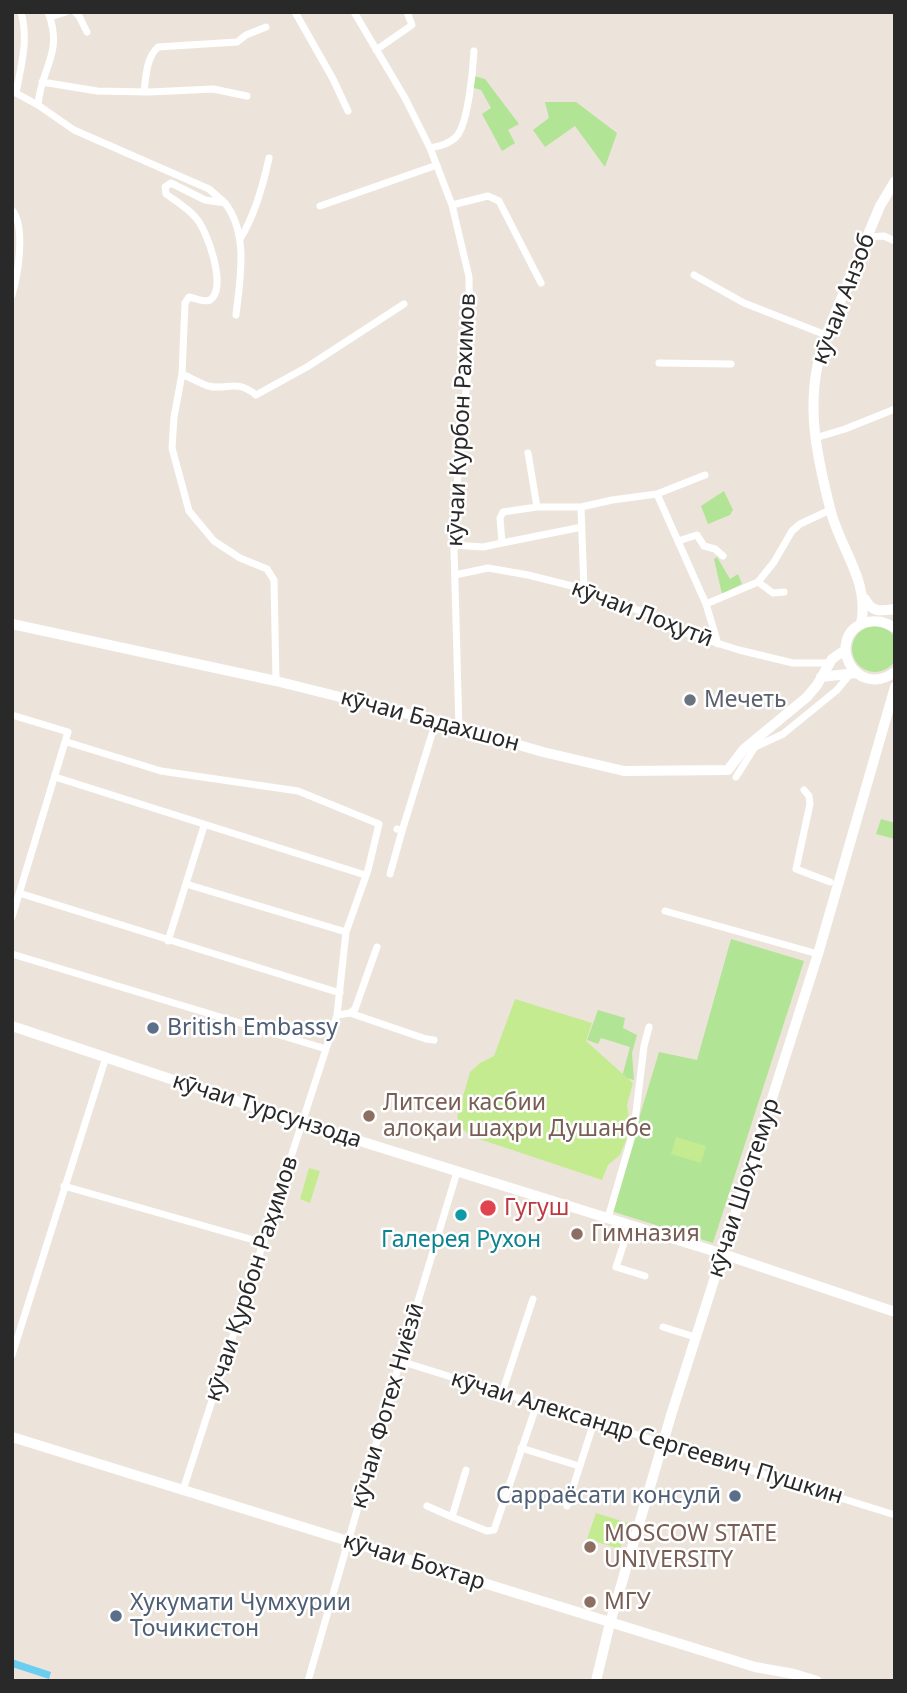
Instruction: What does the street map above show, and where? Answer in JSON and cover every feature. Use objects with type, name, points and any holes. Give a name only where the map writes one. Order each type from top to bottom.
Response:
[{"type":"main road","name":"кӯчаи Анзоб","points":[[864,599],[830,510],[820,472],[812,416],[814,380],[826,335],[880,206],[895,181]]},
{"type":"main road","points":[[864,599],[873,610],[895,609]]},
{"type":"main road","points":[[864,599],[861,624],[895,609]]},
{"type":"main road","points":[[873,620],[886,622],[895,628]]},
{"type":"main road","name":"кӯчаи Бадахшон","points":[[12,624],[276,681],[624,771],[728,770],[744,749],[798,705],[819,681],[829,663],[845,650],[849,635],[861,624]]},
{"type":"main road","points":[[845,650],[853,673]]},
{"type":"main road","points":[[872,680],[880,680],[895,672]]},
{"type":"main road","points":[[819,681],[853,673],[894,692]]},
{"type":"main road","name":"кӯчаи Шоҳтемур","points":[[596,1681],[610,1623],[695,1337],[818,954],[894,692]]},
{"type":"main road","name":"кӯчаи Турсунзода","points":[[12,1026],[302,1123],[630,1224],[895,1312]]},
{"type":"main road","name":"кӯчаи Бохтар","points":[[12,1437],[755,1667],[817,1681]]},
{"type":"street","points":[[21,12],[26,33],[14,92],[74,130],[209,189],[225,203],[235,218],[240,240],[236,315]]},
{"type":"street","points":[[38,105],[42,82],[53,50],[54,28],[49,15],[66,12]]},
{"type":"street","points":[[75,12],[87,32]]},
{"type":"street","points":[[295,12],[348,111]]},
{"type":"street","name":"кӯчаи Курбон Рахимов","points":[[354,12],[405,98],[430,148],[452,205],[469,277],[470,356],[459,452],[454,545],[459,729]]},
{"type":"street","points":[[376,50],[412,25],[407,12]]},
{"type":"street","points":[[144,92],[152,52],[158,47],[237,42],[265,27]]},
{"type":"street","points":[[430,148],[454,139],[461,130],[472,77],[474,51]]},
{"type":"street","points":[[42,82],[97,91],[213,89],[247,96]]},
{"type":"street","points":[[240,240],[253,212],[269,158]]},
{"type":"street","points":[[320,206],[437,165]]},
{"type":"street","points":[[225,203],[205,200],[171,183],[165,187],[166,194],[197,218],[212,250],[216,271],[211,299],[186,299],[183,374],[174,417],[172,448],[189,511],[201,528],[214,541],[240,558],[271,573],[275,590],[276,681]]},
{"type":"street","points":[[452,205],[488,195],[499,201],[541,283]]},
{"type":"street","points":[[12,210],[19,223],[20,235],[12,295]]},
{"type":"street","points":[[868,237],[884,236],[895,241]]},
{"type":"street","points":[[694,275],[744,303],[826,335]]},
{"type":"street","points":[[183,374],[210,387],[233,384],[248,388],[256,395],[307,367],[404,304]]},
{"type":"street","points":[[659,363],[731,364]]},
{"type":"street","points":[[815,438],[895,409]]},
{"type":"street","points":[[528,453],[537,507]]},
{"type":"street","points":[[502,543],[501,514],[537,507],[581,507],[657,494],[705,475]]},
{"type":"street","points":[[657,494],[706,604],[718,644]]},
{"type":"street","points":[[581,507],[584,589]]},
{"type":"street","points":[[706,604],[758,582],[774,562],[792,531],[800,524],[830,510]]},
{"type":"street","points":[[454,545],[483,547],[582,527]]},
{"type":"street","points":[[678,541],[697,535],[704,546],[715,549],[723,556]]},
{"type":"street","name":"кӯчаи Лоҳутӣ","points":[[455,575],[488,568],[528,575],[584,589],[653,616],[688,634],[718,644],[793,663],[829,663]]},
{"type":"street","points":[[758,582],[770,592],[784,592]]},
{"type":"street","points":[[736,777],[755,747],[783,734],[837,690],[853,673]]},
{"type":"street","points":[[12,715],[68,732],[12,917]]},
{"type":"street","points":[[390,874],[400,830],[436,721]]},
{"type":"street","name":"кӯчаи Қурбон Раҳимов","points":[[67,742],[161,771],[298,791],[379,824],[346,932],[337,1015],[183,1490]]},
{"type":"street","points":[[55,777],[365,875]]},
{"type":"street","points":[[804,790],[809,796],[810,804],[796,869],[830,882]]},
{"type":"street","points":[[168,941],[204,826]]},
{"type":"street","points":[[186,884],[346,932]]},
{"type":"street","points":[[19,893],[340,993]]},
{"type":"street","points":[[665,911],[818,954]]},
{"type":"street","points":[[350,1013],[355,1009],[377,947]]},
{"type":"street","points":[[12,954],[326,1049]]},
{"type":"street","points":[[337,1015],[350,1013],[426,1040],[434,1040]]},
{"type":"street","points":[[608,1218],[634,1129],[644,1046],[649,1027]]},
{"type":"street","points":[[12,1355],[106,1057]]},
{"type":"street","name":"кӯчаи Фотех Ниёзӣ","points":[[308,1681],[457,1172]]},
{"type":"street","points":[[64,1186],[264,1243]]},
{"type":"street","points":[[630,1224],[616,1268],[645,1276]]},
{"type":"street","points":[[502,1393],[533,1298]]},
{"type":"street","points":[[663,1327],[695,1337]]},
{"type":"street","name":"кӯчаи Александр Сергеевич Пушкин","points":[[400,1362],[895,1514]]},
{"type":"street","points":[[427,1506],[487,1531],[494,1530],[537,1404]]},
{"type":"street","points":[[567,1506],[594,1422]]},
{"type":"street","points":[[521,1448],[579,1466]]},
{"type":"street","points":[[452,1517],[466,1470]]},
{"type":"green space","points":[[474,76],[485,79],[519,124],[508,130],[515,143],[502,151],[482,114],[491,108],[481,90],[471,87]]},
{"type":"green space","points":[[545,102],[576,102],[617,133],[605,167],[575,126],[545,147],[533,130],[549,118]]},
{"type":"green space","points":[[724,491],[733,510],[730,515],[708,524],[701,506]]},
{"type":"green space","points":[[717,557],[730,579],[738,574],[742,584],[722,594],[714,559]]},
{"type":"green space","points":[[875,626],[891,633],[898,649],[891,665],[875,672],[859,665],[852,649],[859,633]]},
{"type":"green space","points":[[881,819],[895,823],[895,839],[876,834]]},
{"type":"green space","points":[[731,939],[804,961],[713,1243],[611,1211],[659,1052],[697,1060]]},
{"type":"green space","points":[[515,999],[592,1023],[586,1041],[633,1083],[627,1105],[629,1118],[626,1140],[620,1155],[608,1165],[602,1180],[470,1136],[462,1128],[457,1117],[470,1072],[494,1056]]},
{"type":"green space","points":[[598,1010],[625,1018],[623,1028],[637,1035],[632,1053],[634,1080],[622,1077],[630,1047],[601,1038],[598,1044],[587,1040]]},
{"type":"green space","points":[[676,1137],[706,1146],[701,1163],[671,1154]]},
{"type":"green space","points":[[309,1168],[320,1171],[310,1203],[300,1199]]},
{"type":"green space","points":[[596,1513],[628,1523],[620,1549],[587,1539]]},
{"type":"water","points":[[12,1659],[51,1672],[49,1679],[12,1667]]},
{"type":"place","name":"Мечеть","points":[[690,700]]},
{"type":"place","name":"British Embassy","points":[[153,1028]]},
{"type":"place","name":"Литсеи касбии алоқаи шаҳри Душанбе","points":[[369,1116]]},
{"type":"place","name":"Гугуш","points":[[488,1208]]},
{"type":"place","name":"Галерея Рухон","points":[[461,1215]]},
{"type":"place","name":"Гимназия","points":[[577,1234]]},
{"type":"place","name":"Сарраёсати консулӣ","points":[[735,1496]]},
{"type":"place","name":"MOSCOW STATE UNIVERSITY","points":[[590,1547]]},
{"type":"place","name":"МГУ","points":[[590,1602]]},
{"type":"place","name":"Хукумати Чумхурии Точикистон","points":[[116,1616]]}]
